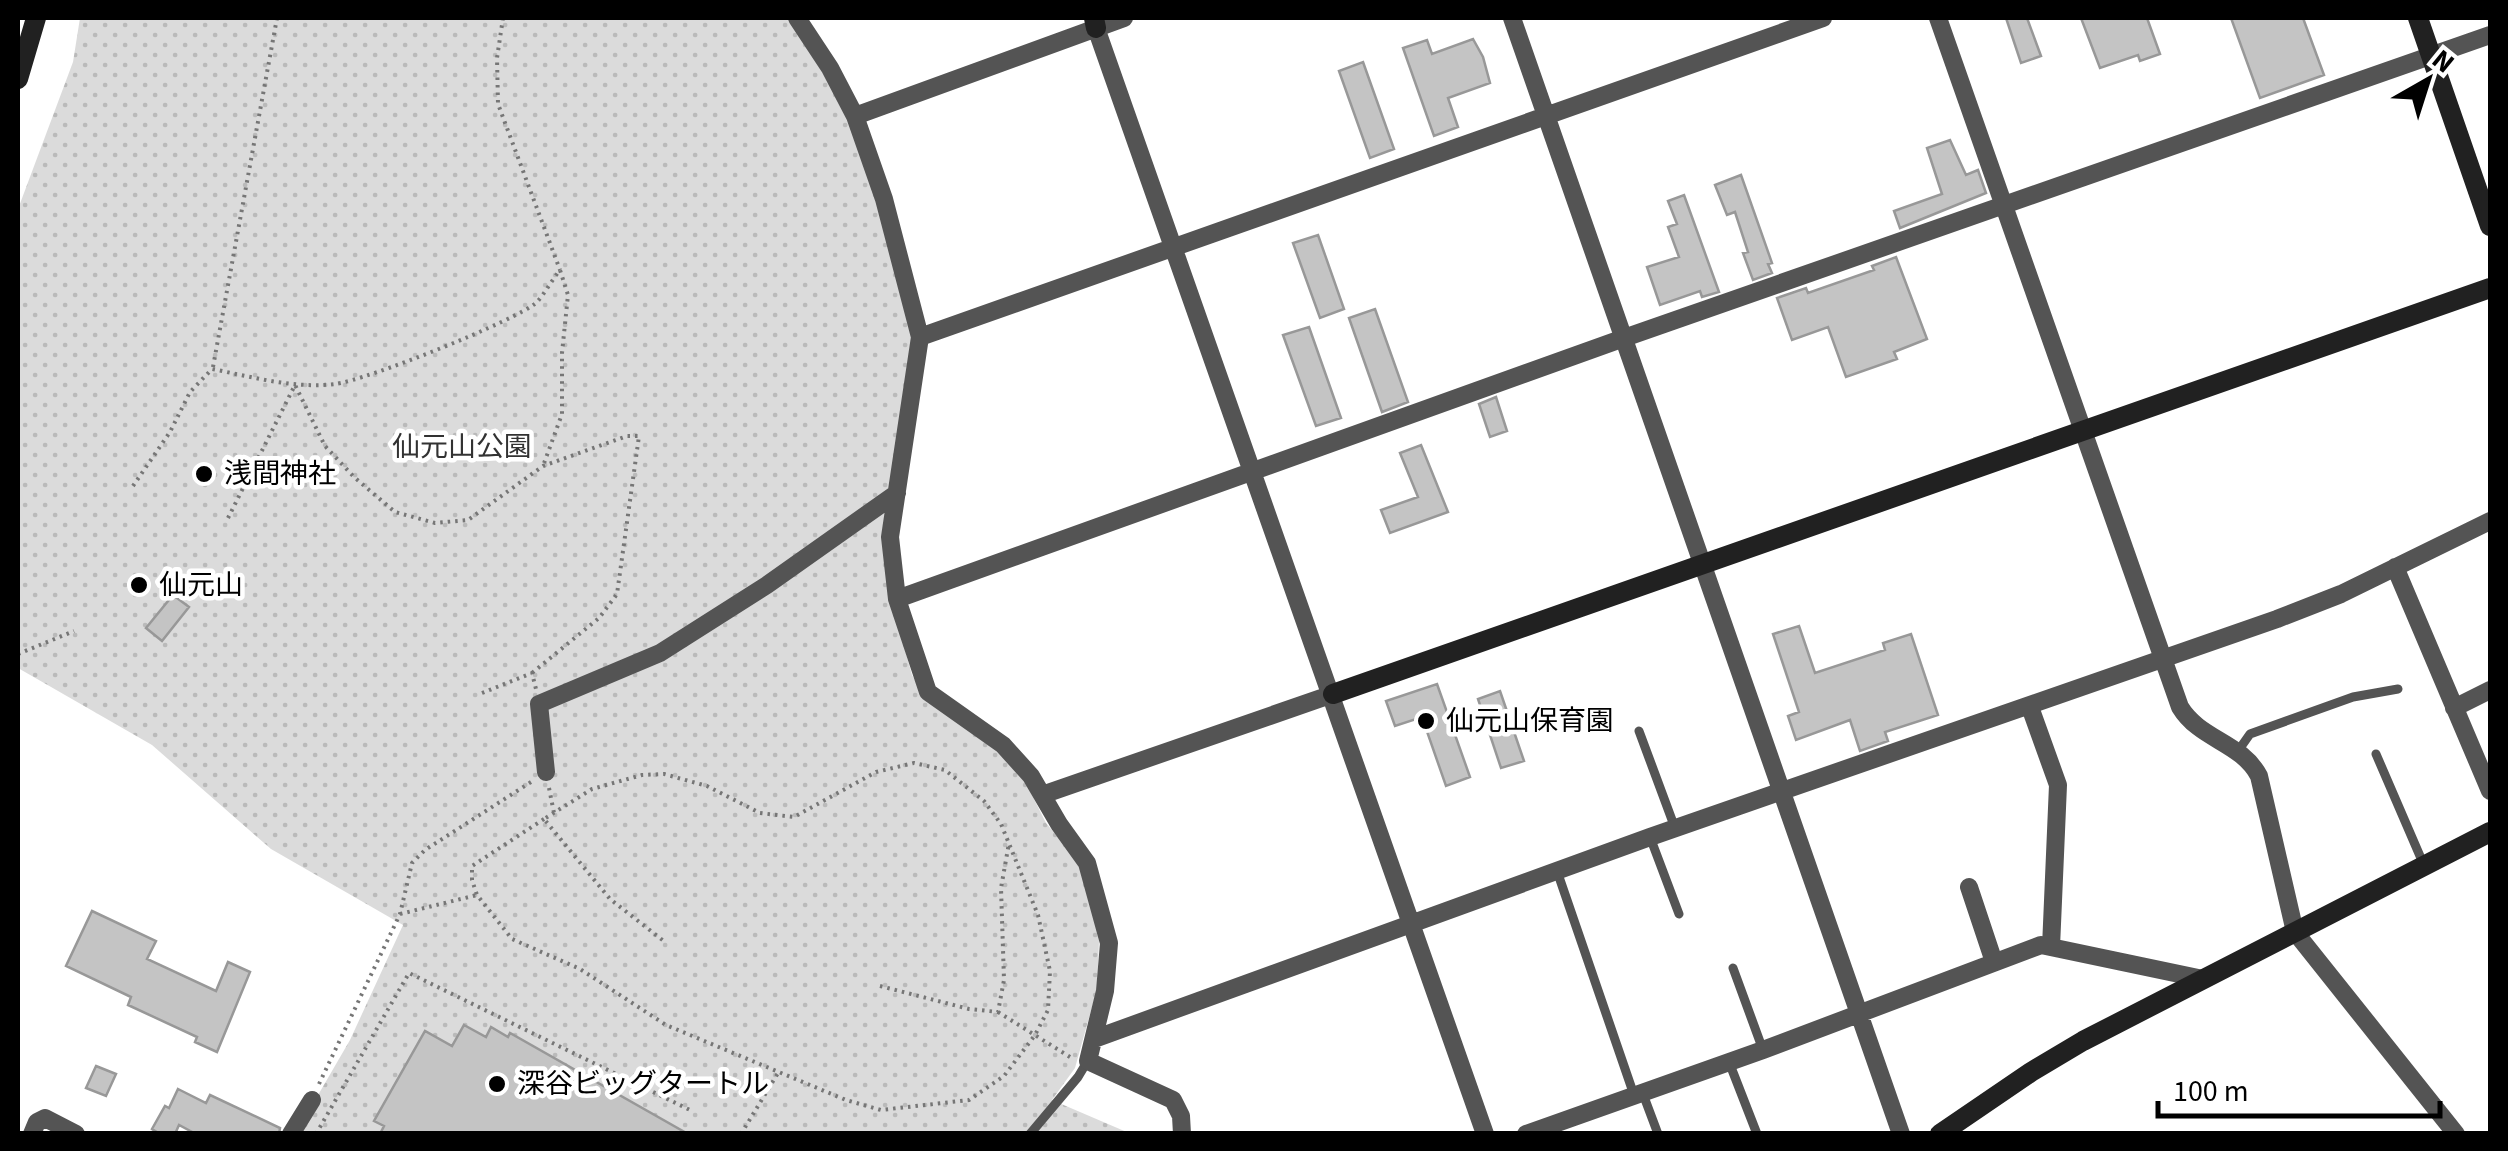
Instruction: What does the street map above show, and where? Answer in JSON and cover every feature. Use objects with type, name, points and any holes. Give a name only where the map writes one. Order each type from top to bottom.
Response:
[{"type":"street","points":[[18,79],[36,18]]},
{"type":"street","points":[[797,18],[855,116],[884,199],[920,337],[890,537],[897,599],[928,692],[1003,745],[1031,776],[1087,863],[1109,943],[1105,991],[1086,1064],[1172,1100],[1181,1116],[1182,1134]]},
{"type":"street","points":[[855,116],[1095,23],[1124,18]]},
{"type":"street","points":[[1512,18],[1901,1134]]},
{"type":"street","points":[[920,337],[1823,18]]},
{"type":"street","points":[[1938,18],[2180,706],[2200,731],[2238,750],[2252,763],[2260,776],[2295,932],[2456,1134]]},
{"type":"street","points":[[2418,18],[2490,226]]},
{"type":"street","points":[[1095,23],[1486,1134]]},
{"type":"street","points":[[897,599],[1624,338],[2490,35]]},
{"type":"street","points":[[1042,795],[2490,288]]},
{"type":"street","points":[[546,772],[540,704],[660,654],[767,585],[897,493]]},
{"type":"street","points":[[1094,1038],[1650,836],[2030,707],[2342,594],[2490,521]]},
{"type":"street","points":[[2395,567],[2490,792]]},
{"type":"street","points":[[2454,708],[2490,690]]},
{"type":"street","points":[[2030,707],[2058,785],[2050,947]]},
{"type":"street","points":[[1940,1134],[2030,1072],[2490,832]]},
{"type":"street","points":[[1969,887],[1994,962]]},
{"type":"street","points":[[1526,1134],[2041,945],[2203,979]]},
{"type":"street","points":[[291,1134],[312,1100]]},
{"type":"street","points":[[32,1134],[36,1122],[45,1118],[76,1134]]},
{"type":"lane","points":[[2238,750],[2250,734],[2352,698],[2398,689]]},
{"type":"lane","points":[[1639,730],[1675,828]]},
{"type":"lane","points":[[2376,754],[2424,866]]},
{"type":"lane","points":[[1650,836],[1678,914]]},
{"type":"lane","points":[[1557,871],[1639,1095],[1658,1134]]},
{"type":"lane","points":[[1734,968],[1763,1050]]},
{"type":"lane","points":[[1729,1062],[1758,1134]]},
{"type":"lane","points":[[1030,1134],[1086,1064]]},
{"type":"path","points":[[133,486],[170,432],[190,392],[212,368],[277,18]]},
{"type":"path","points":[[503,18],[497,58],[498,104],[568,295],[562,353],[562,414],[543,466]]},
{"type":"path","points":[[212,368],[295,385],[338,384],[388,368],[506,319],[535,304],[560,270]]},
{"type":"path","points":[[295,385],[325,446],[354,477],[395,512],[435,523],[468,520],[543,466],[628,436],[639,436],[617,594],[599,618],[532,673],[482,693]]},
{"type":"path","points":[[228,518],[295,385]]},
{"type":"path","points":[[18,654],[74,631]]},
{"type":"path","points":[[532,673],[540,704]]},
{"type":"path","points":[[914,763],[945,770],[984,801],[1001,824],[1038,916],[1050,971],[1048,1010],[1004,1076],[969,1100],[881,1110],[846,1100],[666,1025],[580,968],[512,939],[477,896],[472,866],[544,819],[592,789],[642,776],[664,774],[707,786],[760,813],[794,817],[876,772],[914,763]]},
{"type":"path","points":[[312,1100],[400,914],[412,863],[425,850],[546,772],[554,813]]},
{"type":"path","points":[[544,819],[610,898],[665,942]]},
{"type":"path","points":[[998,1012],[1004,980],[1001,888],[1009,843]]},
{"type":"path","points":[[400,914],[477,896]]},
{"type":"path","points":[[316,1134],[410,973],[690,1110]]},
{"type":"path","points":[[880,986],[968,1009],[998,1012],[1086,1064]]},
{"type":"path","points":[[742,1134],[778,1073]]},
{"type":"green space","name":"仙元山公園","points":[[80,18],[790,18],[850,119],[879,204],[915,343],[887,584],[912,675],[925,698],[994,747],[1024,779],[1046,823],[1073,855],[1086,881],[1099,941],[1097,989],[1075,1068],[1052,1100],[1129,1133],[296,1133],[350,1040],[403,925],[271,849],[152,745],[18,668],[18,209],[73,62]]},
{"type":"building","points":[[2006,18],[2027,18],[2041,56],[2021,63]]},
{"type":"building","points":[[2081,18],[2147,18],[2160,54],[2140,61],[2138,55],[2100,68]]},
{"type":"building","points":[[2231,18],[2303,18],[2324,75],[2260,98]]},
{"type":"building","points":[[1473,39],[1490,83],[1448,98],[1458,127],[1434,136],[1403,48],[1427,40],[1432,54]]},
{"type":"building","points":[[1363,62],[1394,149],[1370,158],[1339,71]]},
{"type":"building","points":[[1950,140],[1966,175],[1978,170],[1986,193],[1900,228],[1894,211],[1942,194],[1927,148]]},
{"type":"building","points":[[1741,175],[1772,263],[1768,264],[1772,273],[1753,280],[1735,212],[1727,215],[1715,185]]},
{"type":"building","points":[[1684,195],[1719,292],[1702,297],[1700,291],[1660,305],[1647,267],[1679,257],[1668,227],[1677,224],[1668,201]]},
{"type":"building","points":[[1318,235],[1344,309],[1320,318],[1293,243]]},
{"type":"building","points":[[1896,257],[1927,339],[1894,352],[1897,359],[1846,377],[1828,327],[1792,340],[1777,298],[1806,288],[1808,293],[1874,270],[1872,266]]},
{"type":"building","points":[[1375,309],[1408,402],[1382,412],[1349,318]]},
{"type":"building","points":[[1309,327],[1341,418],[1316,426],[1283,335]]},
{"type":"building","points":[[1496,397],[1507,431],[1490,437],[1479,404]]},
{"type":"building","points":[[1421,445],[1448,512],[1390,533],[1381,510],[1418,497],[1400,453]]},
{"type":"building","points":[[173,595],[189,607],[162,641],[146,628]]},
{"type":"building","points":[[1799,626],[1815,673],[1885,650],[1883,643],[1911,634],[1938,715],[1885,732],[1888,741],[1860,751],[1850,720],[1796,740],[1788,716],[1799,712],[1773,634]]},
{"type":"building","points":[[1437,684],[1470,777],[1446,786],[1422,717],[1395,726],[1386,701]]},
{"type":"building","points":[[1500,691],[1524,761],[1501,768],[1478,699]]},
{"type":"building","points":[[92,911],[156,941],[147,959],[216,991],[228,962],[250,972],[217,1052],[195,1042],[197,1037],[128,1005],[131,997],[66,966]]},
{"type":"building","name":"深谷ビッグタートル","points":[[464,1025],[486,1037],[491,1027],[508,1037],[510,1033],[688,1134],[380,1134],[384,1126],[374,1121],[425,1031],[452,1046]]},
{"type":"building","points":[[96,1066],[116,1074],[106,1096],[86,1088]]},
{"type":"building","points":[[178,1089],[206,1103],[210,1095],[280,1128],[279,1134],[196,1134],[179,1125],[175,1134],[160,1134],[152,1129]]},
{"type":"place","name":"浅間神社","points":[[204,474]]},
{"type":"place","name":"仙元山","points":[[139,585]]},
{"type":"place","name":"仙元山保育園","points":[[1426,721]]},
{"type":"place","name":"深谷ビッグタートル","points":[[497,1084]]}]
